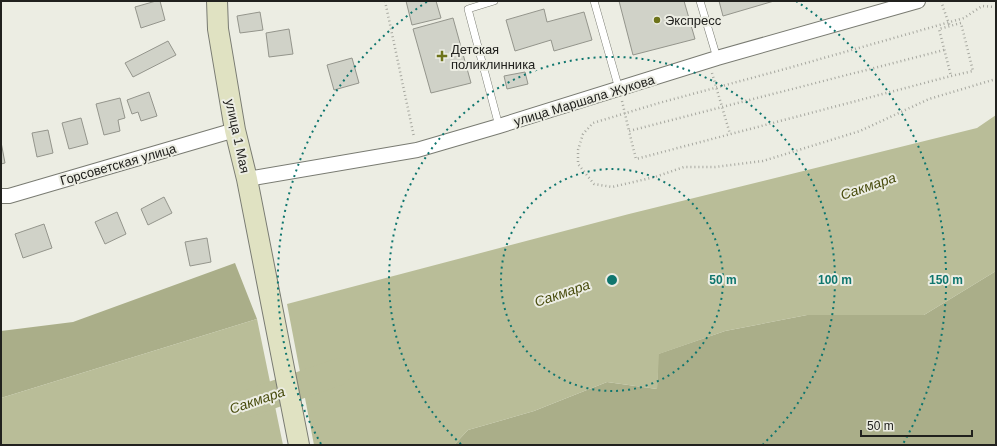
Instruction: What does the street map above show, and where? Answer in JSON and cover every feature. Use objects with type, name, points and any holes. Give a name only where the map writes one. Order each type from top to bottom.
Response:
[{"type":"main road","name":"улица 1 Мая","points":[[217,1],[218,29],[235,130],[247,179],[299,445]]},
{"type":"street","name":"улица Маршала Жукова","points":[[247,179],[417,150],[713,59],[918,1]]},
{"type":"street","name":"Горсоветская улица","points":[[1,196],[9,196],[235,130]]},
{"type":"lane","points":[[494,1],[468,9],[499,126]]},
{"type":"lane","points":[[594,1],[619,89]]},
{"type":"lane","points":[[700,1],[713,59]]},
{"type":"path","points":[[385,1],[417,150]]},
{"type":"path","points":[[941,1],[950,27]]},
{"type":"path","points":[[996,7],[982,6],[964,18],[594,123],[584,134],[578,150],[578,164],[594,184],[612,187],[655,177],[684,167],[715,166],[763,161],[860,131],[929,99],[996,79]]},
{"type":"path","points":[[619,89],[636,158],[973,71],[961,24],[939,29],[951,76]]},
{"type":"path","points":[[629,131],[944,50]]},
{"type":"path","points":[[713,59],[717,88],[730,134]]},
{"type":"shaded area","points":[[235,263],[257,319],[1,398],[1,331],[73,322]]},
{"type":"shaded area","points":[[996,271],[996,445],[454,445],[468,430],[534,411],[607,382],[657,389],[658,354],[725,331],[807,315],[924,315]]},
{"type":"water","points":[[996,115],[996,271],[924,315],[807,315],[725,331],[659,354],[657,389],[607,382],[534,411],[468,430],[454,445],[314,445],[287,304],[629,214],[977,128]]},
{"type":"water","points":[[257,319],[283,445],[1,445],[1,398]]},
{"type":"building","points":[[160,1],[165,20],[141,28],[135,7]]},
{"type":"building","points":[[406,1],[436,1],[441,18],[412,25]]},
{"type":"building","name":"Экспресс","points":[[619,1],[684,1],[695,39],[633,55]]},
{"type":"building","points":[[719,1],[774,1],[723,16]]},
{"type":"building","points":[[544,9],[547,22],[584,12],[592,40],[554,51],[551,40],[515,51],[506,20]]},
{"type":"building","points":[[260,12],[263,30],[240,33],[237,16]]},
{"type":"building","name":"Детская поликлинника","points":[[453,18],[471,83],[431,93],[413,29]]},
{"type":"building","points":[[289,29],[293,54],[269,57],[266,33]]},
{"type":"building","points":[[168,41],[176,55],[133,77],[125,63]]},
{"type":"building","points":[[352,58],[359,83],[334,90],[327,65]]},
{"type":"building","points":[[525,72],[528,84],[507,89],[504,76]]},
{"type":"building","points":[[149,92],[157,116],[141,121],[138,112],[132,114],[127,100]]},
{"type":"building","points":[[120,98],[125,118],[118,120],[120,131],[104,135],[96,104]]},
{"type":"building","points":[[81,118],[88,144],[69,149],[62,123]]},
{"type":"building","points":[[48,130],[53,153],[37,157],[32,133]]},
{"type":"building","points":[[1,142],[5,163],[1,164]]},
{"type":"building","points":[[164,197],[172,213],[148,225],[141,209]]},
{"type":"building","points":[[117,212],[126,234],[105,244],[95,222]]},
{"type":"building","points":[[44,224],[52,248],[23,258],[15,234]]},
{"type":"building","points":[[207,238],[211,262],[190,266],[185,242]]},
{"type":"waterway","name":"Сакмара","points":[[238,407],[338,372]]},
{"type":"place","name":"Экспресс","points":[[657,20]]},
{"type":"place","name":"Детская поликлинника","points":[[442,56]]}]
